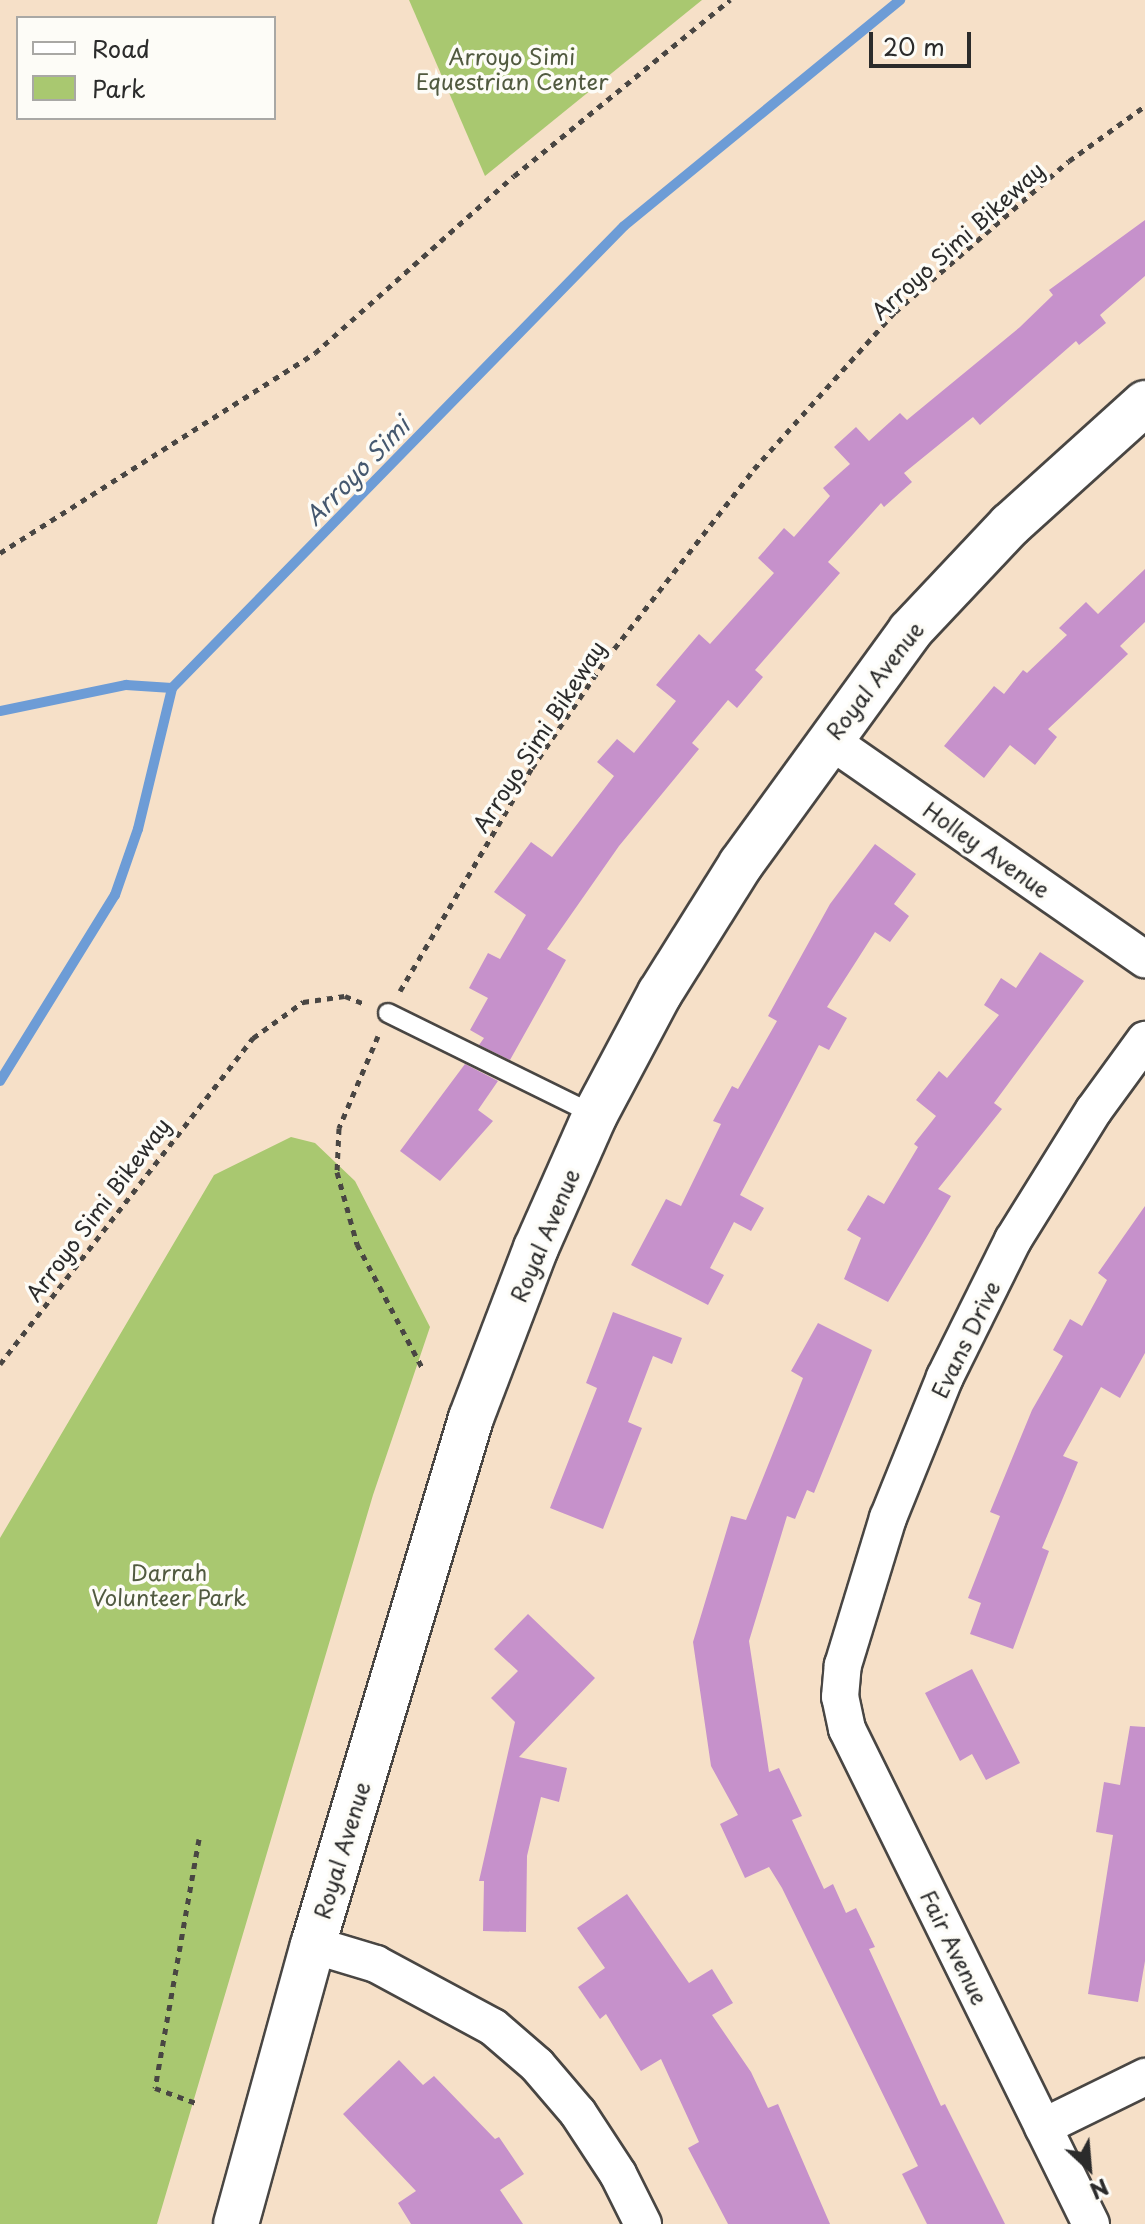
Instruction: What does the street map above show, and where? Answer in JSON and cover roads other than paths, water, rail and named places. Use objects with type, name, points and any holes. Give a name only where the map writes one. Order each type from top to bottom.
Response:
[{"type":"main road","name":"Royal Avenue","points":[[236,2224],[313,1945],[471,1418],[536,1248],[595,1115],[660,993],[828,739],[910,631],[1010,525],[1145,403]]},
{"type":"street","name":"Holley Avenue","points":[[828,739],[1145,959]]},
{"type":"street","name":"Evans Drive","points":[[843,1665],[888,1518],[945,1377],[1013,1240],[1094,1110],[1145,1040]]},
{"type":"street","name":"Fair Avenue","points":[[843,1665],[840,1697],[847,1729],[1091,2224]]},
{"type":"street","points":[[313,1945],[376,1964],[493,2027],[537,2065],[578,2113],[618,2174],[643,2224]]},
{"type":"street","points":[[1043,2127],[1145,2077]]},
{"type":"lane","points":[[388,1013],[595,1115]]},
{"type":"waterway","name":"Arroyo Simi","points":[[0,1081],[115,895],[138,829],[172,688],[624,226],[900,0]]},
{"type":"waterway","points":[[0,711],[126,685],[172,688]]},
{"type":"park label","name":"Arroyo Simi Equestrian Center","points":[[512,68]]},
{"type":"park label","name":"Darrah Volunteer Park","points":[[169,1584]]}]
